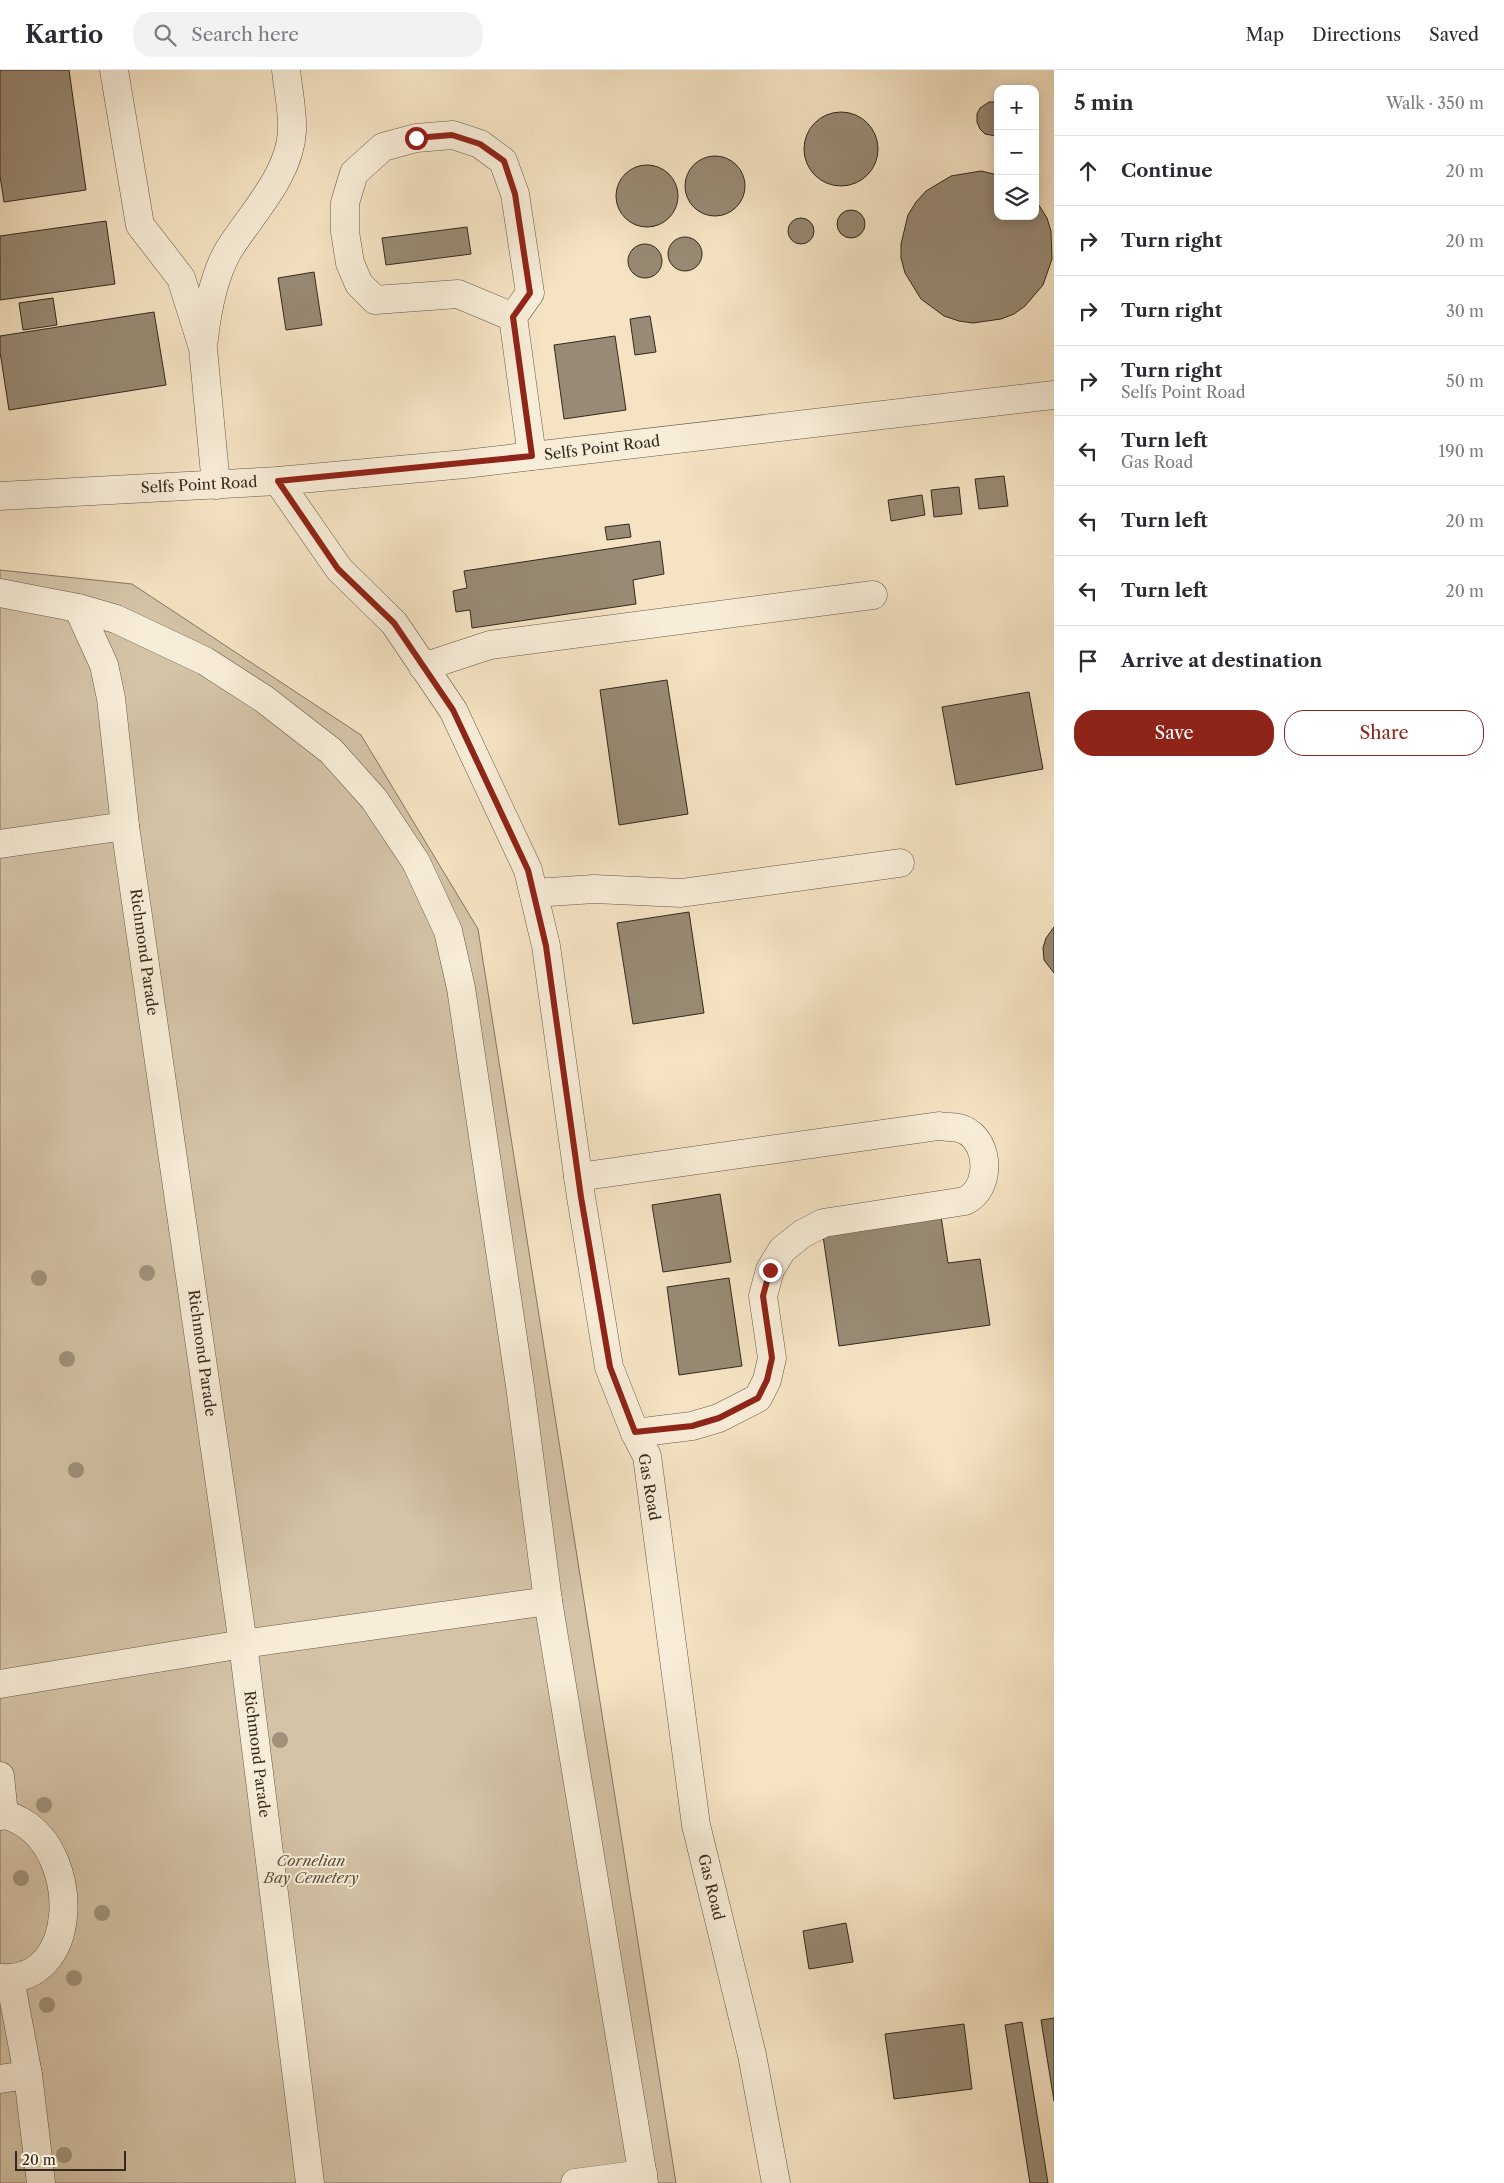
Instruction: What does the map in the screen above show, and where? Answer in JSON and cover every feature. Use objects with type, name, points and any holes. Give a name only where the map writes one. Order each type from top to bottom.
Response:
[{"type":"street","points":[[114,70],[140,225],[181,278],[203,348],[216,485]]},
{"type":"street","points":[[203,348],[208,306],[228,252],[263,203],[284,164],[292,131],[286,70]]},
{"type":"street","points":[[513,317],[458,294],[376,300],[359,284],[350,264],[346,240],[345,203],[354,173],[383,147],[416,138],[452,135],[480,144],[504,161],[515,194],[530,293],[513,317],[532,456]]},
{"type":"street","name":"Selfs Point Road","points":[[0,496],[278,481],[532,456],[1054,395]]},
{"type":"street","name":"Gas Road","points":[[278,481],[338,569],[394,623],[453,710],[528,870],[546,946],[578,1177],[610,1367],[635,1432],[647,1456],[696,1824],[752,2055],[776,2183]]},
{"type":"street","points":[[0,594],[78,608],[116,619],[205,661],[264,699],[331,751],[374,799],[416,862],[448,931],[461,988],[519,1376],[548,1601],[644,2178],[574,2183]]},
{"type":"street","points":[[423,667],[490,645],[873,595]]},
{"type":"street","name":"Richmond Parade","points":[[78,608],[104,665],[111,698],[125,826],[243,1644],[310,2183]]},
{"type":"street","points":[[0,844],[125,826]]},
{"type":"street","points":[[534,893],[594,889],[681,893],[900,863]]},
{"type":"street","points":[[578,1177],[939,1126],[960,1129],[973,1138],[981,1148],[985,1161],[983,1177],[977,1192],[965,1202],[823,1223],[802,1234],[782,1250],[770,1270],[763,1296],[772,1358],[767,1380],[758,1398],[719,1418],[692,1426],[635,1432]]},
{"type":"street","points":[[0,1684],[243,1644],[548,1601]]},
{"type":"street","points":[[0,1776],[2,1815],[15,1818],[31,1827],[53,1855],[60,1873],[64,1905],[63,1921],[52,1950],[40,1965],[27,1974],[5,1978],[28,2075],[41,2183]]},
{"type":"street","points":[[0,2079],[28,2075]]},
{"type":"green space","name":"Cornelian Bay Cemetery","points":[[0,570],[132,584],[361,735],[478,929],[676,2183],[0,2183]]},
{"type":"building","points":[[0,70],[69,70],[86,190],[4,202],[0,176]]},
{"type":"building","points":[[989,102],[994,102],[994,136],[985,134],[980,129],[977,122],[977,114],[980,108]]},
{"type":"building","points":[[834,112],[848,112],[862,118],[872,128],[878,142],[876,163],[862,180],[848,186],[834,186],[820,180],[810,170],[804,156],[804,142],[810,128],[820,118]]},
{"type":"building","points":[[709,156],[721,156],[732,161],[740,169],[745,180],[743,198],[732,211],[721,216],[709,216],[698,211],[690,203],[685,192],[685,180],[690,169],[698,161]]},
{"type":"building","points":[[647,165],[659,168],[669,174],[675,184],[678,196],[675,208],[669,218],[659,224],[647,227],[635,224],[625,218],[619,208],[616,196],[619,184],[625,174],[635,168]]},
{"type":"building","points":[[981,171],[994,174],[994,220],[1039,220],[1039,205],[1047,218],[1051,231],[1052,259],[1043,285],[1025,306],[1014,314],[1001,319],[973,323],[944,316],[921,299],[905,273],[901,258],[901,244],[908,215],[926,191],[951,176]]},
{"type":"building","points":[[851,210],[861,214],[865,224],[861,234],[851,238],[841,234],[837,224],[841,214]]},
{"type":"building","points":[[801,218],[811,221],[814,231],[811,241],[801,244],[791,241],[788,231],[791,221]]},
{"type":"building","points":[[106,221],[115,284],[0,300],[0,236]]},
{"type":"building","points":[[467,227],[471,254],[386,265],[382,238]]},
{"type":"building","points":[[685,237],[697,242],[702,254],[697,266],[685,271],[673,266],[668,254],[673,242]]},
{"type":"building","points":[[645,244],[657,249],[662,261],[657,273],[645,278],[633,273],[628,261],[633,249]]},
{"type":"building","points":[[314,272],[322,325],[286,330],[278,278]]},
{"type":"building","points":[[53,298],[57,325],[23,330],[19,303]]},
{"type":"building","points":[[154,312],[166,385],[9,410],[0,352],[0,336]]},
{"type":"building","points":[[650,316],[656,352],[635,355],[630,319]]},
{"type":"building","points":[[615,336],[626,410],[564,419],[554,345]]},
{"type":"building","points":[[1004,476],[1008,506],[979,509],[975,479]]},
{"type":"building","points":[[959,487],[962,514],[934,517],[931,490]]},
{"type":"building","points":[[922,495],[925,515],[891,521],[888,500]]},
{"type":"building","points":[[629,524],[631,537],[607,540],[605,527]]},
{"type":"building","points":[[660,541],[664,574],[633,580],[636,604],[472,628],[470,610],[456,612],[453,591],[467,588],[464,571]]},
{"type":"building","points":[[667,680],[688,814],[619,825],[600,690]]},
{"type":"building","points":[[1029,692],[1043,769],[956,785],[942,707]]},
{"type":"building","points":[[689,912],[704,1013],[633,1024],[617,923]]},
{"type":"building","points":[[1054,927],[1054,973],[1044,960],[1043,948],[1046,938]]},
{"type":"building","points":[[720,1194],[731,1262],[663,1272],[652,1205]]},
{"type":"building","points":[[941,1216],[948,1263],[980,1259],[990,1325],[839,1346],[823,1236]]},
{"type":"building","points":[[729,1278],[742,1366],[679,1375],[667,1287]]},
{"type":"building","points":[[846,1923],[853,1962],[809,1969],[803,1931]]},
{"type":"building","points":[[1054,2018],[1054,2101],[1041,2020]]},
{"type":"building","points":[[1022,2022],[1048,2183],[1030,2183],[1005,2025]]},
{"type":"building","points":[[964,2024],[972,2089],[894,2099],[885,2034]]},
{"type":"route","points":[[416,138],[452,135],[480,144],[504,161],[515,194],[530,293],[513,317],[532,456],[278,481],[338,569],[394,623],[453,710],[528,870],[546,946],[581,1197],[610,1367],[635,1432],[692,1426],[719,1418],[758,1398],[767,1380],[772,1358],[763,1296],[770,1270]]}]
